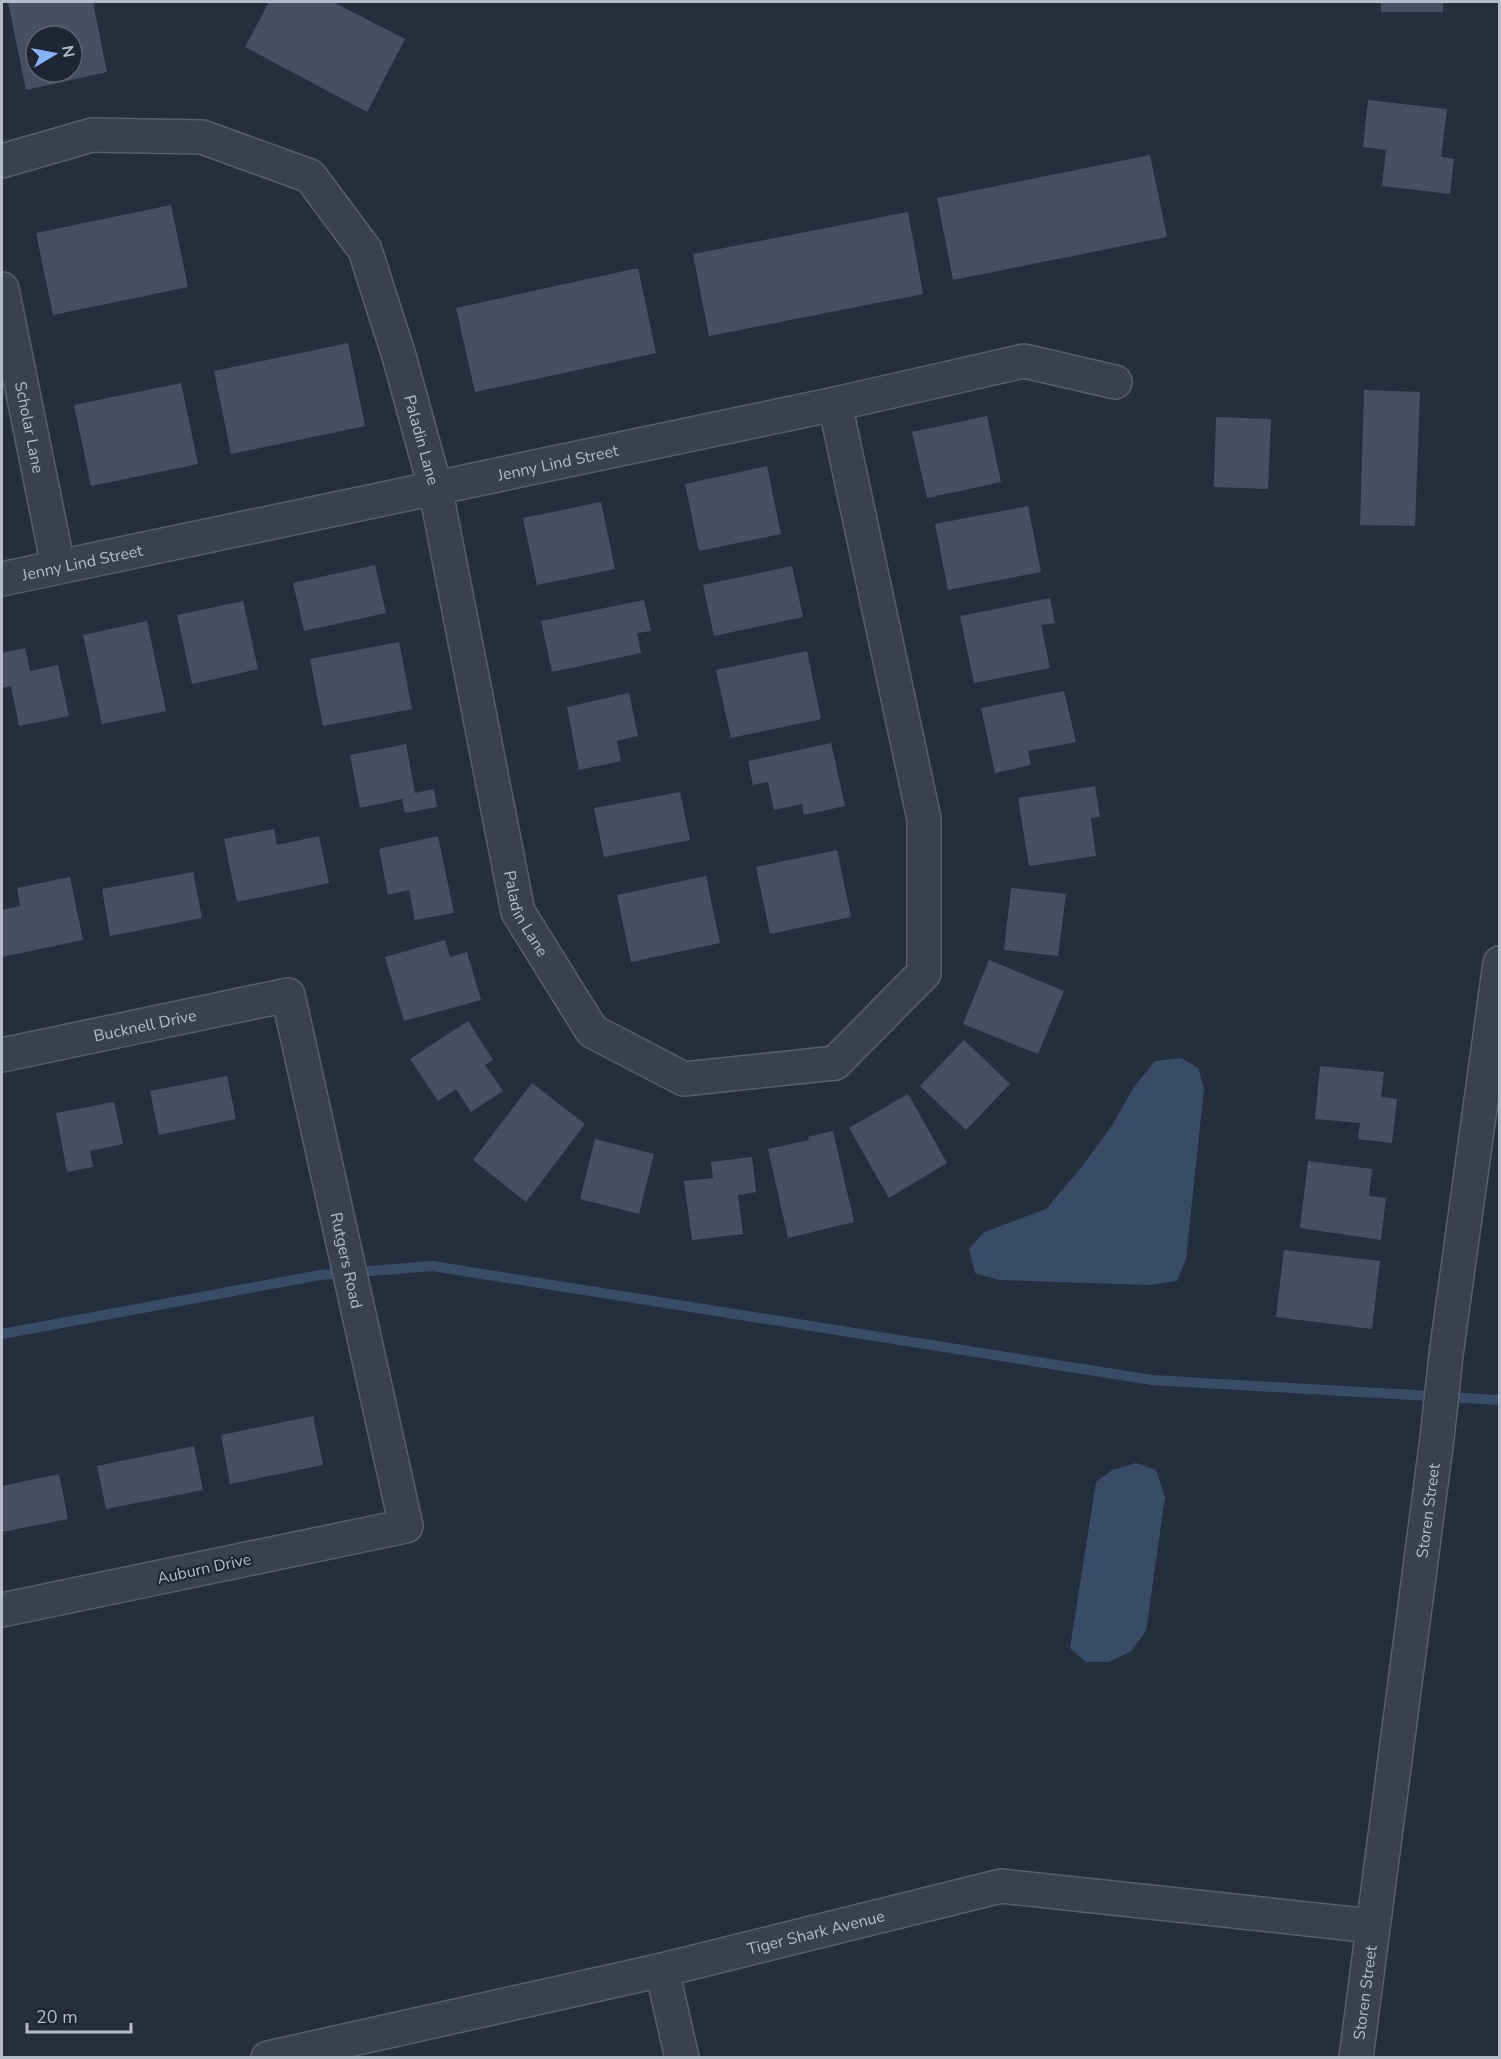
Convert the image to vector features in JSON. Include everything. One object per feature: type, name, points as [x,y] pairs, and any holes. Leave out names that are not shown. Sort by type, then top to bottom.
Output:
[{"type":"street","name":"Paladin Lane","points":[[2,161],[92,135],[202,136],[310,176],[365,250],[399,356],[435,487],[518,912],[592,1031],[684,1079],[835,1063],[924,973],[924,819],[835,404]]},
{"type":"street","name":"Scholar Lane","points":[[2,289],[58,566]]},
{"type":"street","name":"Jenny Lind Street","points":[[2,579],[835,404],[1024,361],[1115,382]]},
{"type":"street","name":"Storen Street","points":[[1356,2058],[1446,1354],[1500,963]]},
{"type":"street","name":"Bucknell Drive","points":[[2,1056],[288,995]]},
{"type":"street","name":"Rutgers Road","points":[[288,995],[406,1526]]},
{"type":"street","name":"Auburn Drive","points":[[2,1610],[406,1526]]},
{"type":"street","name":"Tiger Shark Avenue","points":[[268,2058],[662,1970],[1001,1886],[1372,1926]]},
{"type":"street","points":[[662,1970],[682,2058]]},
{"type":"water","points":[[1181,1058],[1198,1068],[1204,1088],[1186,1259],[1177,1281],[1149,1285],[999,1280],[975,1273],[969,1249],[984,1232],[1046,1209],[1081,1168],[1113,1124],[1134,1087],[1155,1061]]},
{"type":"water","points":[[1136,1463],[1156,1470],[1165,1497],[1146,1631],[1131,1651],[1109,1662],[1086,1662],[1070,1648],[1096,1482],[1112,1470]]},
{"type":"building","points":[[8,2],[93,2],[107,72],[84,77],[84,24],[24,24],[24,80]]},
{"type":"building","points":[[269,2],[333,2],[405,39],[367,112],[245,47]]},
{"type":"building","points":[[1381,2],[1443,2],[1443,12],[1381,12]]},
{"type":"building","points":[[25,84],[53,84],[26,90]]},
{"type":"building","points":[[1368,100],[1447,109],[1441,157],[1454,159],[1450,194],[1382,186],[1386,150],[1363,147]]},
{"type":"building","points":[[1150,155],[1167,237],[953,280],[937,198]]},
{"type":"building","points":[[171,205],[188,287],[53,315],[36,233]]},
{"type":"building","points":[[908,212],[923,294],[709,336],[693,254]]},
{"type":"building","points":[[638,268],[656,353],[475,392],[456,308]]},
{"type":"building","points":[[348,343],[365,426],[231,454],[214,371]]},
{"type":"building","points":[[181,383],[198,464],[91,486],[74,405]]},
{"type":"building","points":[[1364,390],[1420,392],[1415,526],[1360,525]]},
{"type":"building","points":[[987,416],[1001,482],[927,498],[912,432]]},
{"type":"building","points":[[1216,417],[1271,419],[1268,489],[1214,487]]},
{"type":"building","points":[[767,466],[781,534],[699,551],[685,484]]},
{"type":"building","points":[[601,502],[615,569],[537,585],[523,518]]},
{"type":"building","points":[[1028,506],[1041,572],[948,590],[935,524]]},
{"type":"building","points":[[375,565],[386,613],[304,631],[293,583]]},
{"type":"building","points":[[792,566],[803,617],[714,636],[703,585]]},
{"type":"building","points":[[1050,598],[1055,623],[1041,625],[1050,668],[974,683],[960,616]]},
{"type":"building","points":[[644,600],[651,631],[637,633],[641,653],[552,672],[541,621]]},
{"type":"building","points":[[243,601],[258,669],[192,684],[177,615]]},
{"type":"building","points":[[147,621],[166,711],[102,724],[83,635]]},
{"type":"building","points":[[399,642],[412,709],[323,726],[310,659]]},
{"type":"building","points":[[25,648],[30,671],[58,665],[69,716],[19,726],[11,686],[2,688],[2,653]]},
{"type":"building","points":[[807,651],[821,719],[731,738],[716,670]]},
{"type":"building","points":[[1064,691],[1076,742],[1028,751],[1031,765],[995,773],[981,708]]},
{"type":"building","points":[[629,693],[638,736],[617,741],[621,761],[579,770],[567,707]]},
{"type":"building","points":[[831,743],[845,806],[804,815],[802,804],[774,810],[768,782],[753,785],[748,761]]},
{"type":"building","points":[[406,744],[415,793],[434,789],[437,807],[405,813],[402,799],[360,808],[350,755]]},
{"type":"building","points":[[1095,786],[1100,817],[1091,818],[1096,856],[1029,866],[1018,798]]},
{"type":"building","points":[[680,792],[690,840],[604,857],[594,808]]},
{"type":"building","points":[[274,829],[277,845],[319,836],[329,883],[237,902],[224,839]]},
{"type":"building","points":[[438,836],[454,913],[415,920],[409,890],[388,895],[379,849]]},
{"type":"building","points":[[837,850],[851,917],[770,934],[756,867]]},
{"type":"building","points":[[193,872],[202,918],[110,936],[102,889]]},
{"type":"building","points":[[706,876],[720,943],[631,962],[617,895]]},
{"type":"building","points":[[70,877],[83,940],[2,957],[2,910],[20,906],[17,888]]},
{"type":"building","points":[[1011,888],[1066,894],[1058,956],[1004,950]]},
{"type":"building","points":[[445,940],[450,957],[467,952],[481,1000],[404,1021],[385,957]]},
{"type":"building","points":[[989,960],[1064,991],[1038,1054],[963,1024]]},
{"type":"building","points":[[468,1021],[493,1060],[485,1065],[503,1091],[471,1112],[456,1089],[438,1101],[410,1059]]},
{"type":"building","points":[[964,1040],[1010,1084],[966,1130],[920,1086]]},
{"type":"building","points":[[1320,1066],[1384,1072],[1381,1097],[1397,1099],[1392,1143],[1358,1139],[1360,1123],[1315,1119]]},
{"type":"building","points":[[227,1076],[236,1119],[159,1135],[150,1091]]},
{"type":"building","points":[[532,1083],[585,1124],[526,1202],[473,1160]]},
{"type":"building","points":[[908,1094],[947,1163],[889,1198],[849,1128]]},
{"type":"building","points":[[114,1102],[123,1144],[90,1151],[93,1167],[67,1172],[56,1113]]},
{"type":"building","points":[[833,1131],[854,1222],[788,1238],[768,1149],[809,1140],[808,1137]]},
{"type":"building","points":[[595,1139],[654,1154],[639,1214],[580,1199]]},
{"type":"building","points":[[752,1157],[756,1192],[738,1195],[743,1234],[692,1240],[684,1181],[713,1178],[711,1162]]},
{"type":"building","points":[[1308,1161],[1372,1169],[1369,1196],[1386,1198],[1381,1240],[1300,1228]]},
{"type":"building","points":[[1284,1250],[1380,1261],[1372,1329],[1276,1317]]},
{"type":"building","points":[[313,1416],[323,1465],[230,1484],[221,1435]]},
{"type":"building","points":[[194,1446],[203,1490],[106,1509],[97,1466]]},
{"type":"building","points":[[59,1474],[68,1519],[2,1532],[2,1486]]},
{"type":"waterway","points":[[2,1334],[320,1275],[432,1266],[1152,1380],[1500,1400]]}]
